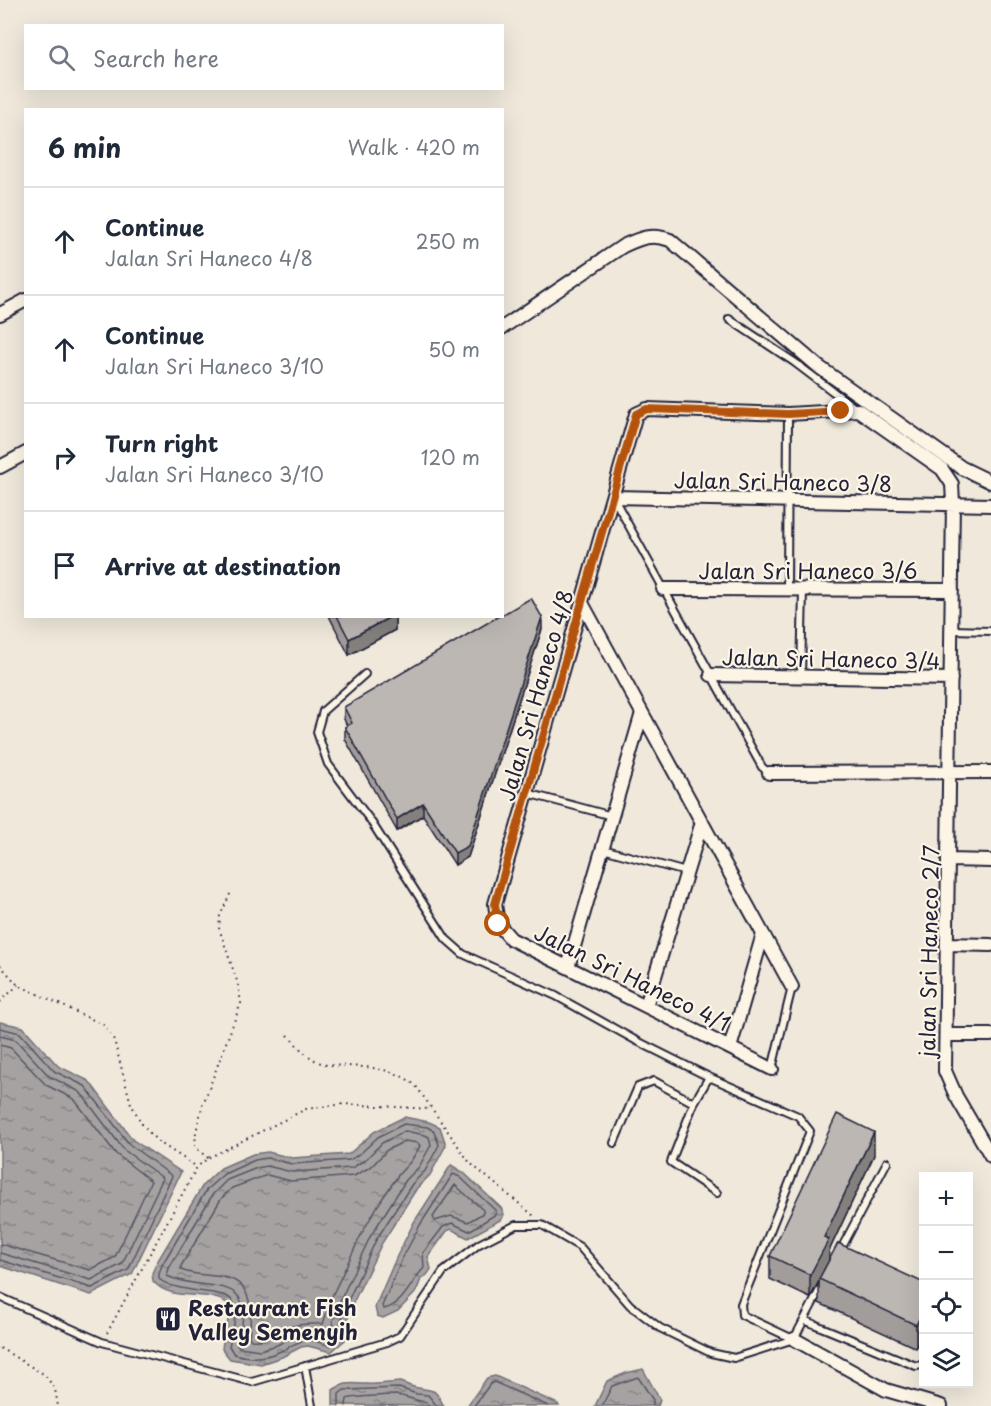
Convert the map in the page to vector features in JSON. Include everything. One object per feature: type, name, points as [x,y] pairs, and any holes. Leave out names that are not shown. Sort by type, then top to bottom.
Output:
[{"type":"street","points":[[504,327],[623,246],[642,237],[659,236],[670,240],[819,367],[962,468],[991,483]]},
{"type":"street","points":[[0,314],[24,301]]},
{"type":"street","name":"Jalan Sri Haneco 4/8","points":[[495,904],[636,414],[647,409],[788,414],[858,410]]},
{"type":"street","name":"jalan Sri Haneco 2/7","points":[[858,410],[942,469],[952,484],[945,1071],[956,1096],[991,1156]]},
{"type":"street","points":[[0,467],[24,454]]},
{"type":"street","name":"Jalan Sri Haneco 3/8","points":[[612,497],[991,505]]},
{"type":"street","name":"Jalan Sri Haneco 3/6","points":[[663,589],[952,590]]},
{"type":"street","points":[[582,603],[792,987]]},
{"type":"street","name":"Jalan Sri Haneco 3/4","points":[[711,675],[951,679]]},
{"type":"street","points":[[568,967],[642,713]]},
{"type":"street","points":[[769,773],[991,772]]},
{"type":"street","points":[[646,1006],[702,822]]},
{"type":"street","points":[[949,860],[991,861]]},
{"type":"street","name":"Jalan Sri Haneco 4/1","points":[[495,904],[498,924],[511,939],[772,1069]]},
{"type":"street","points":[[730,1048],[763,934]]},
{"type":"street","points":[[948,944],[991,945]]},
{"type":"street","points":[[946,1035],[991,1035]]},
{"type":"street","points":[[794,1339],[886,1390],[941,1406]]},
{"type":"lane","points":[[729,319],[794,362],[858,410]]},
{"type":"lane","points":[[787,589],[788,414]]},
{"type":"lane","points":[[612,497],[762,766],[769,773]]},
{"type":"lane","points":[[801,676],[803,589]]},
{"type":"lane","points":[[952,630],[991,631]]},
{"type":"lane","points":[[365,675],[322,711],[317,732],[328,764],[370,820],[446,939],[463,954],[556,996],[635,1040],[710,1077],[798,1116],[810,1131],[741,1304],[742,1315],[794,1339]]},
{"type":"lane","points":[[527,793],[612,816]]},
{"type":"lane","points":[[603,849],[687,873]]},
{"type":"lane","points":[[772,1069],[792,987]]},
{"type":"lane","points":[[710,1077],[694,1103],[671,1162],[717,1193]]},
{"type":"lane","points":[[614,1143],[638,1088],[654,1081],[694,1103]]},
{"type":"lane","points":[[836,1258],[887,1162]]},
{"type":"lane","points":[[0,1297],[102,1342],[252,1382],[387,1342],[400,1336],[443,1272],[479,1244],[516,1225],[542,1225],[580,1247],[630,1305],[660,1328],[711,1353],[734,1358],[794,1339],[826,1279]]},
{"type":"lane","points":[[842,1248],[852,1252]]},
{"type":"lane","points":[[804,1320],[919,1366]]},
{"type":"lane","points":[[305,1366],[312,1406]]},
{"type":"path","points":[[208,1158],[195,1147],[196,1132],[206,1097],[241,1003],[238,984],[219,928],[220,916],[231,892]]},
{"type":"path","points":[[0,965],[18,985],[104,1025],[114,1040],[130,1104],[141,1124],[157,1142],[197,1167]]},
{"type":"path","points":[[0,1002],[18,985]]},
{"type":"path","points":[[288,1035],[310,1058],[326,1065],[360,1066],[386,1070],[404,1076],[416,1086],[470,1162],[542,1225]]},
{"type":"path","points":[[102,1342],[197,1167],[208,1158],[306,1109],[344,1104],[431,1109]]},
{"type":"path","points":[[0,1348],[45,1376],[55,1389],[58,1406]]},
{"type":"water","points":[[0,1022],[23,1027],[58,1066],[89,1081],[133,1140],[181,1172],[132,1274],[91,1295],[0,1266]]},
{"type":"water","points":[[404,1117],[429,1122],[440,1127],[446,1145],[430,1175],[417,1188],[382,1243],[352,1305],[345,1340],[331,1352],[308,1346],[261,1364],[230,1359],[222,1349],[228,1321],[227,1303],[210,1297],[169,1292],[153,1281],[152,1273],[157,1262],[203,1185],[221,1168],[253,1154],[268,1152],[292,1158],[349,1154],[374,1132]]},
{"type":"water","points":[[451,1165],[463,1172],[501,1208],[504,1214],[502,1219],[468,1238],[451,1229],[447,1231],[428,1257],[431,1269],[421,1279],[416,1292],[398,1311],[383,1318],[377,1316],[375,1307],[397,1256],[414,1222]]},
{"type":"water","points":[[643,1369],[660,1400],[658,1406],[595,1406],[607,1381]]},
{"type":"water","points":[[495,1376],[559,1406],[467,1406],[487,1378]]},
{"type":"water","points":[[400,1382],[434,1392],[444,1406],[333,1405],[333,1390],[342,1385]]},
{"type":"building","points":[[531,598],[542,617],[468,846],[455,853],[423,803],[397,819],[345,727],[352,723],[344,707],[496,618],[504,618],[504,614]]},
{"type":"building","points":[[338,618],[388,618],[349,639]]},
{"type":"building","points":[[837,1114],[874,1132],[824,1237],[829,1239],[810,1275],[770,1256]]},
{"type":"building","points":[[838,1243],[919,1281],[919,1319],[916,1325],[819,1279]]},
{"type":"place","name":"Restaurant Fish Valley Semenyih","points":[[168,1319]]},
{"type":"route","points":[[498,924],[495,904],[636,414],[647,409],[788,414],[841,411]]}]
